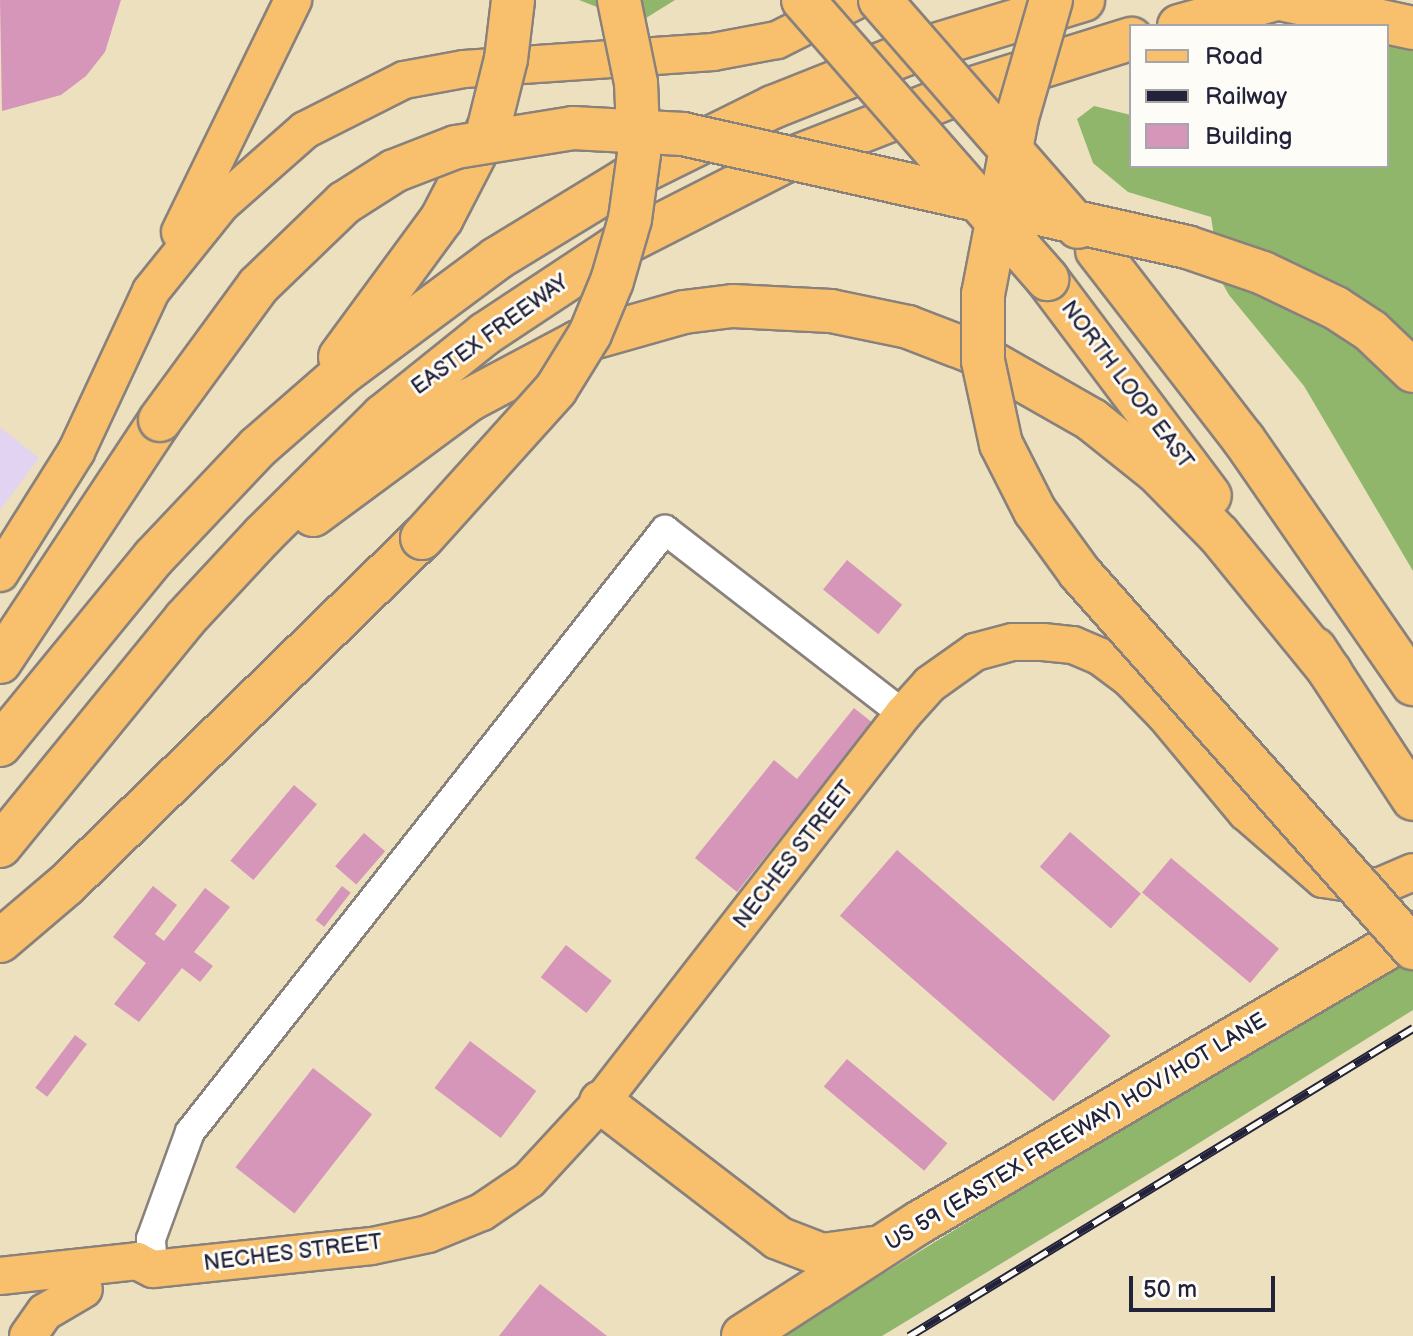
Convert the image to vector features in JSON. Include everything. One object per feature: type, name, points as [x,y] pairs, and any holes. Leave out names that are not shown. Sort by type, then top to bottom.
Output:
[{"type":"highway","points":[[0,745],[165,546],[296,412],[442,218],[489,127],[506,59],[513,0]]},
{"type":"highway","points":[[0,941],[67,884],[422,538],[556,389],[590,334],[612,281],[630,219],[639,154],[636,83],[619,0]]},
{"type":"highway","name":"NORTH LOOP EAST","points":[[803,0],[1047,279],[1196,477],[1407,789]]},
{"type":"highway","points":[[880,0],[1097,250],[1244,440],[1413,684]]},
{"type":"highway","points":[[1051,0],[1014,133],[983,294],[983,361],[1001,444],[1035,511],[1074,565],[1413,948]]},
{"type":"highway","points":[[296,412],[496,259],[673,155],[858,71],[1083,0]]},
{"type":"highway","points":[[1186,24],[1273,0]]},
{"type":"highway","points":[[1285,0],[1413,28]]},
{"type":"highway","name":"EASTEX FREEWAY","points":[[0,846],[185,619],[395,405],[485,334],[604,255],[788,160],[970,89],[1129,40]]},
{"type":"highway","points":[[0,662],[160,420],[258,286],[344,203],[394,171],[456,147],[573,128],[683,134],[1187,247],[1263,273],[1336,308],[1371,331],[1413,371]]},
{"type":"highway","points":[[185,619],[364,475],[469,400],[531,363],[639,321],[733,306],[780,306],[869,318],[933,335],[1013,372],[1082,413],[1125,444],[1188,503],[1330,671]]},
{"type":"highway","name":"US 59 (EASTEX FREEWAY) HOV/HOT LANE","points":[[743,1336],[886,1244],[1413,933]]},
{"type":"highway","points":[[601,1102],[742,1215],[793,1246],[822,1255],[886,1244]]},
{"type":"main road","points":[[0,573],[76,452],[293,0]]},
{"type":"main road","points":[[151,291],[221,204],[261,166],[305,130],[404,80],[464,69],[713,52],[777,40],[857,0]]},
{"type":"main road","name":"NECHES STREET","points":[[0,1276],[137,1261],[153,1269],[372,1246],[428,1234],[482,1212],[529,1180],[601,1102],[903,714],[930,684],[975,652],[1013,642],[1073,645],[1128,677],[1246,812],[1323,879],[1378,887],[1413,872]]},
{"type":"main road","name":"NECHES STREET","points":[[0,1296],[142,1281],[153,1269]]},
{"type":"main road","points":[[28,1336],[45,1312],[84,1289]]},
{"type":"street","points":[[153,1269],[151,1239],[190,1132],[665,530],[903,714]]},
{"type":"shaded area","points":[[0,427],[39,458],[0,510]]},
{"type":"green space","points":[[579,0],[675,0],[638,23]]},
{"type":"green space","points":[[1413,15],[1413,571],[1304,386],[1229,295],[1221,281],[1211,217],[1128,192],[1093,163],[1077,119],[1094,106],[1129,115],[1129,168],[1389,168],[1389,28]]},
{"type":"green space","points":[[1413,948],[1413,1010],[1178,1156],[882,1336],[782,1336]]},
{"type":"building","points":[[0,0],[121,0],[105,52],[86,76],[61,95],[2,111]]},
{"type":"building","points":[[847,560],[902,605],[878,634],[823,590]]},
{"type":"building","points":[[854,708],[878,727],[822,797],[817,792],[737,892],[695,858],[774,760],[797,779]]},
{"type":"building","points":[[294,785],[317,804],[253,880],[230,861]]},
{"type":"building","points":[[1070,832],[1141,894],[1111,928],[1040,867]]},
{"type":"building","points":[[364,833],[385,851],[356,885],[335,866]]},
{"type":"building","points":[[897,850],[1111,1036],[1054,1101],[840,916]]},
{"type":"building","points":[[1171,858],[1279,949],[1250,983],[1142,892]]},
{"type":"building","points":[[153,886],[177,905],[155,934],[164,941],[205,888],[230,907],[194,952],[213,966],[200,982],[182,968],[139,1022],[114,1004],[146,963],[113,937]]},
{"type":"building","points":[[342,886],[351,893],[324,927],[316,920]]},
{"type":"building","points":[[566,945],[612,981],[586,1013],[541,977]]},
{"type":"building","points":[[75,1035],[87,1044],[47,1097],[35,1088]]},
{"type":"building","points":[[470,1041],[536,1091],[501,1138],[434,1088]]},
{"type":"building","points":[[847,1059],[947,1143],[924,1171],[824,1087]]},
{"type":"building","points":[[313,1068],[372,1114],[295,1213],[235,1167]]},
{"type":"building","points":[[540,1284],[607,1336],[499,1336]]},
{"type":"railway","points":[[909,1336],[1413,1028]]}]
